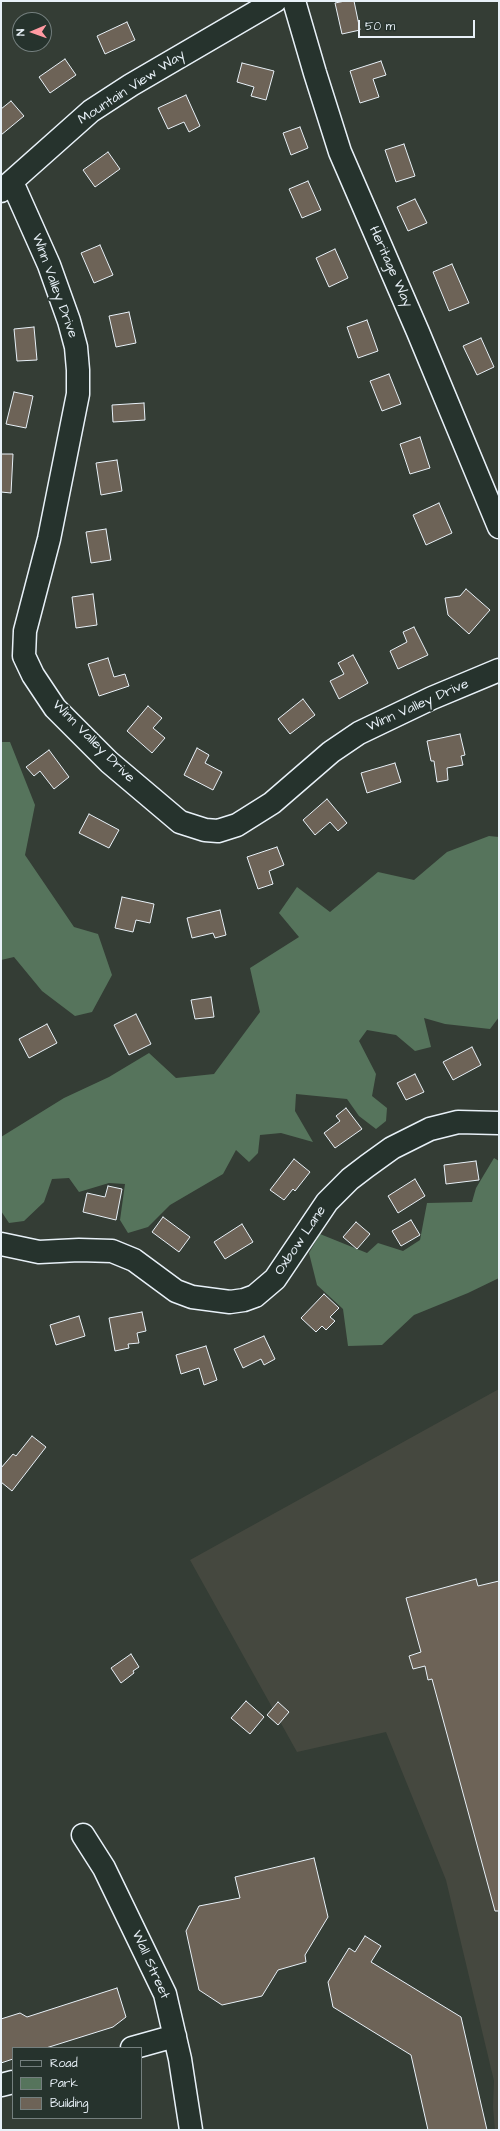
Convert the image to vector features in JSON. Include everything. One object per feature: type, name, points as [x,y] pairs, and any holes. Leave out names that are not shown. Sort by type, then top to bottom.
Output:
[{"type":"street","name":"Mountain View Way","points":[[7,186],[52,144],[91,111],[131,85],[275,1]]},
{"type":"street","name":"Heritage Way","points":[[294,1],[340,152],[421,339],[499,527]]},
{"type":"street","name":"Winn Valley Drive","points":[[7,186],[49,265],[69,321],[76,347],[78,370],[78,394],[49,539],[25,631],[24,656],[33,675],[55,708],[109,762],[180,822],[205,830],[218,831],[237,825],[272,803],[331,752],[359,733],[432,698],[499,670]]},
{"type":"street","name":"Oxbow Lane","points":[[1,1244],[39,1252],[79,1250],[112,1252],[134,1260],[176,1291],[192,1297],[204,1300],[230,1302],[244,1300],[255,1296],[275,1279],[327,1202],[367,1166],[392,1148],[430,1129],[458,1122],[499,1123]]},
{"type":"street","name":"Wall Street","points":[[83,1834],[104,1868],[159,1979],[167,2001],[175,2036],[191,2130]]},
{"type":"street","points":[[136,2047],[175,2036]]},
{"type":"street","points":[[1,2085],[12,2082]]},
{"type":"shaded area","points":[[499,1389],[499,2130],[495,2130],[493,2107],[494,2081],[446,1880],[386,1732],[297,1752],[190,1560]]},
{"type":"green space","points":[[1,742],[10,742],[35,805],[25,855],[74,927],[98,934],[112,975],[92,1012],[75,1016],[42,991],[14,957],[1,960]]},
{"type":"green space","points":[[489,836],[499,837],[499,1017],[490,1029],[445,1024],[424,1018],[431,1047],[415,1051],[396,1035],[367,1030],[359,1041],[376,1074],[372,1096],[387,1108],[386,1121],[376,1129],[359,1116],[347,1099],[296,1094],[295,1111],[313,1142],[281,1133],[260,1135],[258,1153],[249,1162],[236,1150],[223,1174],[170,1205],[148,1227],[128,1233],[120,1220],[125,1184],[109,1183],[79,1192],[69,1178],[52,1179],[44,1202],[24,1221],[9,1223],[1,1211],[1,1137],[64,1098],[109,1077],[149,1053],[176,1078],[214,1074],[260,1012],[250,968],[299,937],[279,913],[297,887],[330,912],[378,872],[414,880],[447,852]]},
{"type":"green space","points":[[494,1158],[499,1161],[499,1278],[468,1293],[414,1315],[382,1345],[348,1346],[343,1309],[317,1285],[309,1253],[320,1234],[367,1253],[378,1243],[403,1251],[420,1240],[427,1203],[472,1202],[476,1188]]},
{"type":"building","points":[[354,1],[360,30],[342,34],[335,3]]},
{"type":"building","points":[[127,22],[135,40],[105,54],[97,36]]},
{"type":"building","points":[[65,59],[76,75],[50,93],[39,77]]},
{"type":"building","points":[[381,61],[386,75],[373,79],[379,97],[360,103],[350,71]]},
{"type":"building","points":[[242,63],[274,71],[266,100],[251,96],[254,87],[237,82]]},
{"type":"building","points":[[186,95],[200,126],[189,132],[184,122],[168,129],[158,108]]},
{"type":"building","points":[[11,101],[24,116],[1,135],[1,109]]},
{"type":"building","points":[[300,127],[308,148],[291,155],[283,133]]},
{"type":"building","points":[[404,144],[415,176],[396,182],[385,150]]},
{"type":"building","points":[[108,152],[120,169],[95,187],[83,170]]},
{"type":"building","points":[[308,181],[321,210],[302,218],[289,189]]},
{"type":"building","points":[[415,199],[427,223],[408,231],[397,207]]},
{"type":"building","points":[[100,245],[113,275],[94,283],[81,253]]},
{"type":"building","points":[[335,249],[348,278],[329,287],[316,258]]},
{"type":"building","points":[[452,264],[469,303],[449,311],[433,272]]},
{"type":"building","points":[[129,312],[136,343],[116,347],[109,316]]},
{"type":"building","points":[[367,320],[378,351],[358,358],[347,327]]},
{"type":"building","points":[[34,327],[37,360],[17,361],[14,329]]},
{"type":"building","points":[[481,338],[494,367],[477,375],[463,346]]},
{"type":"building","points":[[389,374],[401,404],[382,411],[370,381]]},
{"type":"building","points":[[14,392],[33,396],[26,428],[6,424]]},
{"type":"building","points":[[144,403],[145,420],[113,422],[112,405]]},
{"type":"building","points":[[420,437],[430,468],[410,474],[400,444]]},
{"type":"building","points":[[1,454],[13,454],[11,493],[1,492]]},
{"type":"building","points":[[117,460],[122,491],[101,495],[96,463]]},
{"type":"building","points":[[439,503],[452,533],[426,545],[413,515]]},
{"type":"building","points":[[106,529],[111,560],[91,563],[86,532]]},
{"type":"building","points":[[466,589],[490,610],[469,634],[448,615],[445,598],[460,596]]},
{"type":"building","points":[[93,594],[97,625],[76,628],[72,597]]},
{"type":"building","points":[[414,627],[428,655],[398,669],[390,651],[407,642],[403,632]]},
{"type":"building","points":[[353,655],[368,683],[339,699],[330,681],[344,674],[338,663]]},
{"type":"building","points":[[108,658],[114,677],[125,674],[129,686],[99,696],[88,664]]},
{"type":"building","points":[[303,699],[315,715],[290,734],[278,719]]},
{"type":"building","points":[[148,706],[162,718],[153,728],[165,738],[152,753],[127,731]]},
{"type":"building","points":[[460,734],[465,755],[461,756],[463,765],[447,768],[448,780],[437,782],[434,761],[431,761],[427,741]]},
{"type":"building","points":[[197,748],[209,755],[205,763],[222,772],[213,790],[184,775]]},
{"type":"building","points":[[49,750],[69,777],[54,789],[40,771],[34,776],[26,767]]},
{"type":"building","points":[[395,763],[401,782],[367,793],[361,773]]},
{"type":"building","points":[[327,799],[347,823],[338,831],[330,822],[315,835],[303,820]]},
{"type":"building","points":[[89,814],[119,830],[109,848],[79,833]]},
{"type":"building","points":[[277,847],[284,865],[269,871],[273,884],[258,889],[247,857]]},
{"type":"building","points":[[122,897],[154,904],[150,923],[136,920],[133,932],[115,928]]},
{"type":"building","points":[[220,910],[226,935],[215,938],[213,933],[192,938],[187,918]]},
{"type":"building","points":[[211,997],[214,1017],[195,1019],[191,1000]]},
{"type":"building","points":[[136,1014],[151,1044],[129,1055],[114,1025]]},
{"type":"building","points":[[47,1024],[57,1043],[29,1058],[19,1039]]},
{"type":"building","points":[[472,1047],[481,1065],[453,1080],[443,1062]]},
{"type":"building","points":[[415,1074],[424,1092],[406,1100],[397,1083]]},
{"type":"building","points":[[346,1108],[362,1129],[335,1148],[324,1133],[340,1121],[336,1116]]},
{"type":"building","points":[[294,1159],[310,1172],[295,1191],[293,1189],[284,1200],[270,1190]]},
{"type":"building","points":[[476,1161],[479,1180],[446,1184],[444,1165]]},
{"type":"building","points":[[415,1179],[425,1196],[398,1213],[388,1196]]},
{"type":"building","points":[[108,1186],[122,1189],[116,1220],[83,1212],[87,1193],[105,1197]]},
{"type":"building","points":[[163,1217],[190,1237],[179,1252],[152,1232]]},
{"type":"building","points":[[411,1220],[420,1235],[401,1246],[392,1231]]},
{"type":"building","points":[[356,1222],[370,1234],[357,1249],[343,1237]]},
{"type":"building","points":[[242,1224],[253,1242],[225,1259],[214,1242]]},
{"type":"building","points":[[324,1294],[339,1308],[330,1317],[335,1321],[326,1330],[322,1326],[316,1332],[301,1318]]},
{"type":"building","points":[[142,1312],[146,1331],[137,1333],[139,1343],[128,1344],[129,1348],[115,1351],[109,1318]]},
{"type":"building","points":[[79,1316],[85,1336],[56,1345],[50,1325]]},
{"type":"building","points":[[264,1336],[275,1359],[264,1365],[261,1359],[243,1368],[234,1349]]},
{"type":"building","points":[[206,1346],[217,1380],[204,1385],[199,1368],[181,1374],[176,1355]]},
{"type":"building","points":[[32,1436],[46,1447],[12,1491],[1,1482],[1,1468],[13,1454],[16,1456]]},
{"type":"building","points":[[476,1579],[478,1586],[499,1581],[499,1911],[495,1911],[432,1679],[428,1680],[425,1666],[413,1669],[409,1656],[421,1652],[406,1598]]},
{"type":"building","points":[[131,1654],[139,1667],[121,1683],[111,1668]]},
{"type":"building","points":[[246,1701],[264,1717],[250,1734],[231,1718]]},
{"type":"building","points":[[278,1702],[289,1712],[278,1725],[267,1715]]},
{"type":"building","points":[[314,1858],[328,1917],[305,1955],[306,1962],[278,1970],[262,1996],[222,2005],[199,1990],[186,1931],[199,1906],[240,1898],[235,1877]]},
{"type":"building","points":[[365,1936],[381,1946],[371,1962],[461,2017],[487,2130],[428,2130],[411,2055],[333,2007],[328,1982],[349,1948],[355,1952]]},
{"type":"building","points":[[117,1988],[126,2017],[113,2027],[49,2047],[12,2047],[12,2059],[1,2063],[1,2019],[20,2013],[27,2017]]}]
